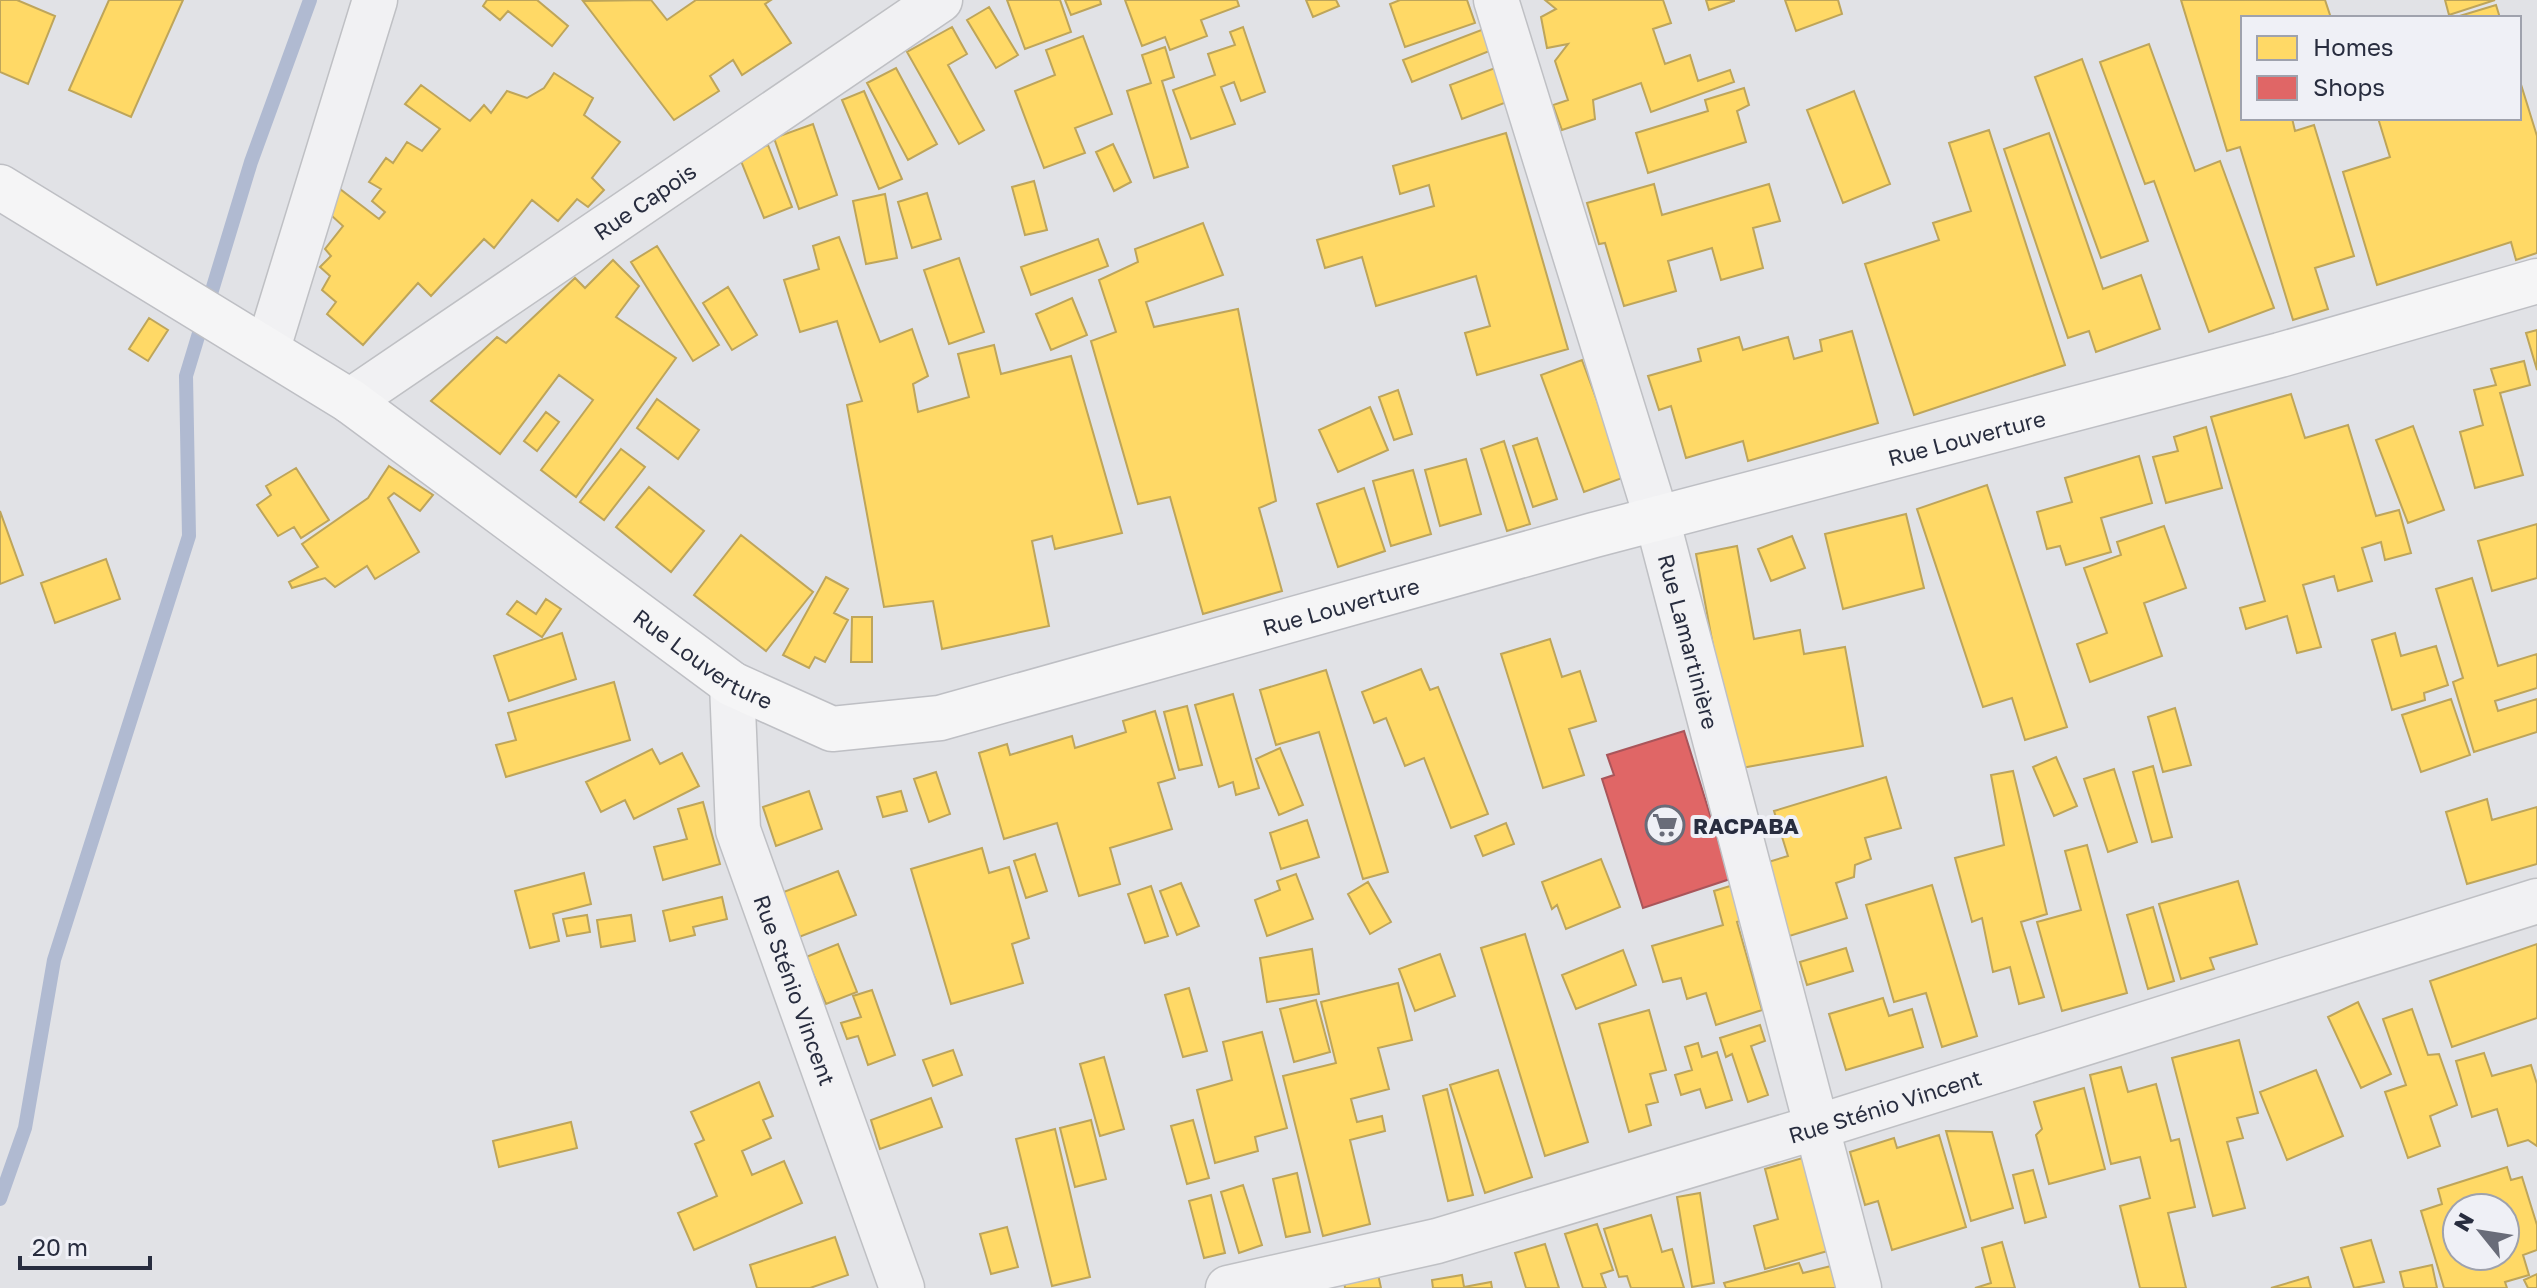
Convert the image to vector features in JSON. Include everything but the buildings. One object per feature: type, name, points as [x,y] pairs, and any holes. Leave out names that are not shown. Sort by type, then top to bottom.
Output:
[{"type":"main road","name":"Rue Louverture","points":[[0,187],[350,401],[732,684],[832,729],[940,718],[1657,519],[2280,355],[2537,281]]},
{"type":"street","points":[[254,341],[375,0]]},
{"type":"street","name":"Rue Capois","points":[[350,401],[940,0]]},
{"type":"street","name":"Rue Lamartinière","points":[[1496,0],[1657,519],[1859,1288]]},
{"type":"street","name":"Rue Sténio Vincent","points":[[732,684],[738,830],[902,1288]]},
{"type":"street","name":"Rue Sténio Vincent","points":[[1228,1288],[1437,1241],[1817,1127],[2537,901]]},
{"type":"waterway","points":[[0,1199],[25,1128],[54,960],[189,536],[186,376],[251,162],[310,0]]},
{"type":"place","name":"RACPABA","points":[[1665,825]]}]
